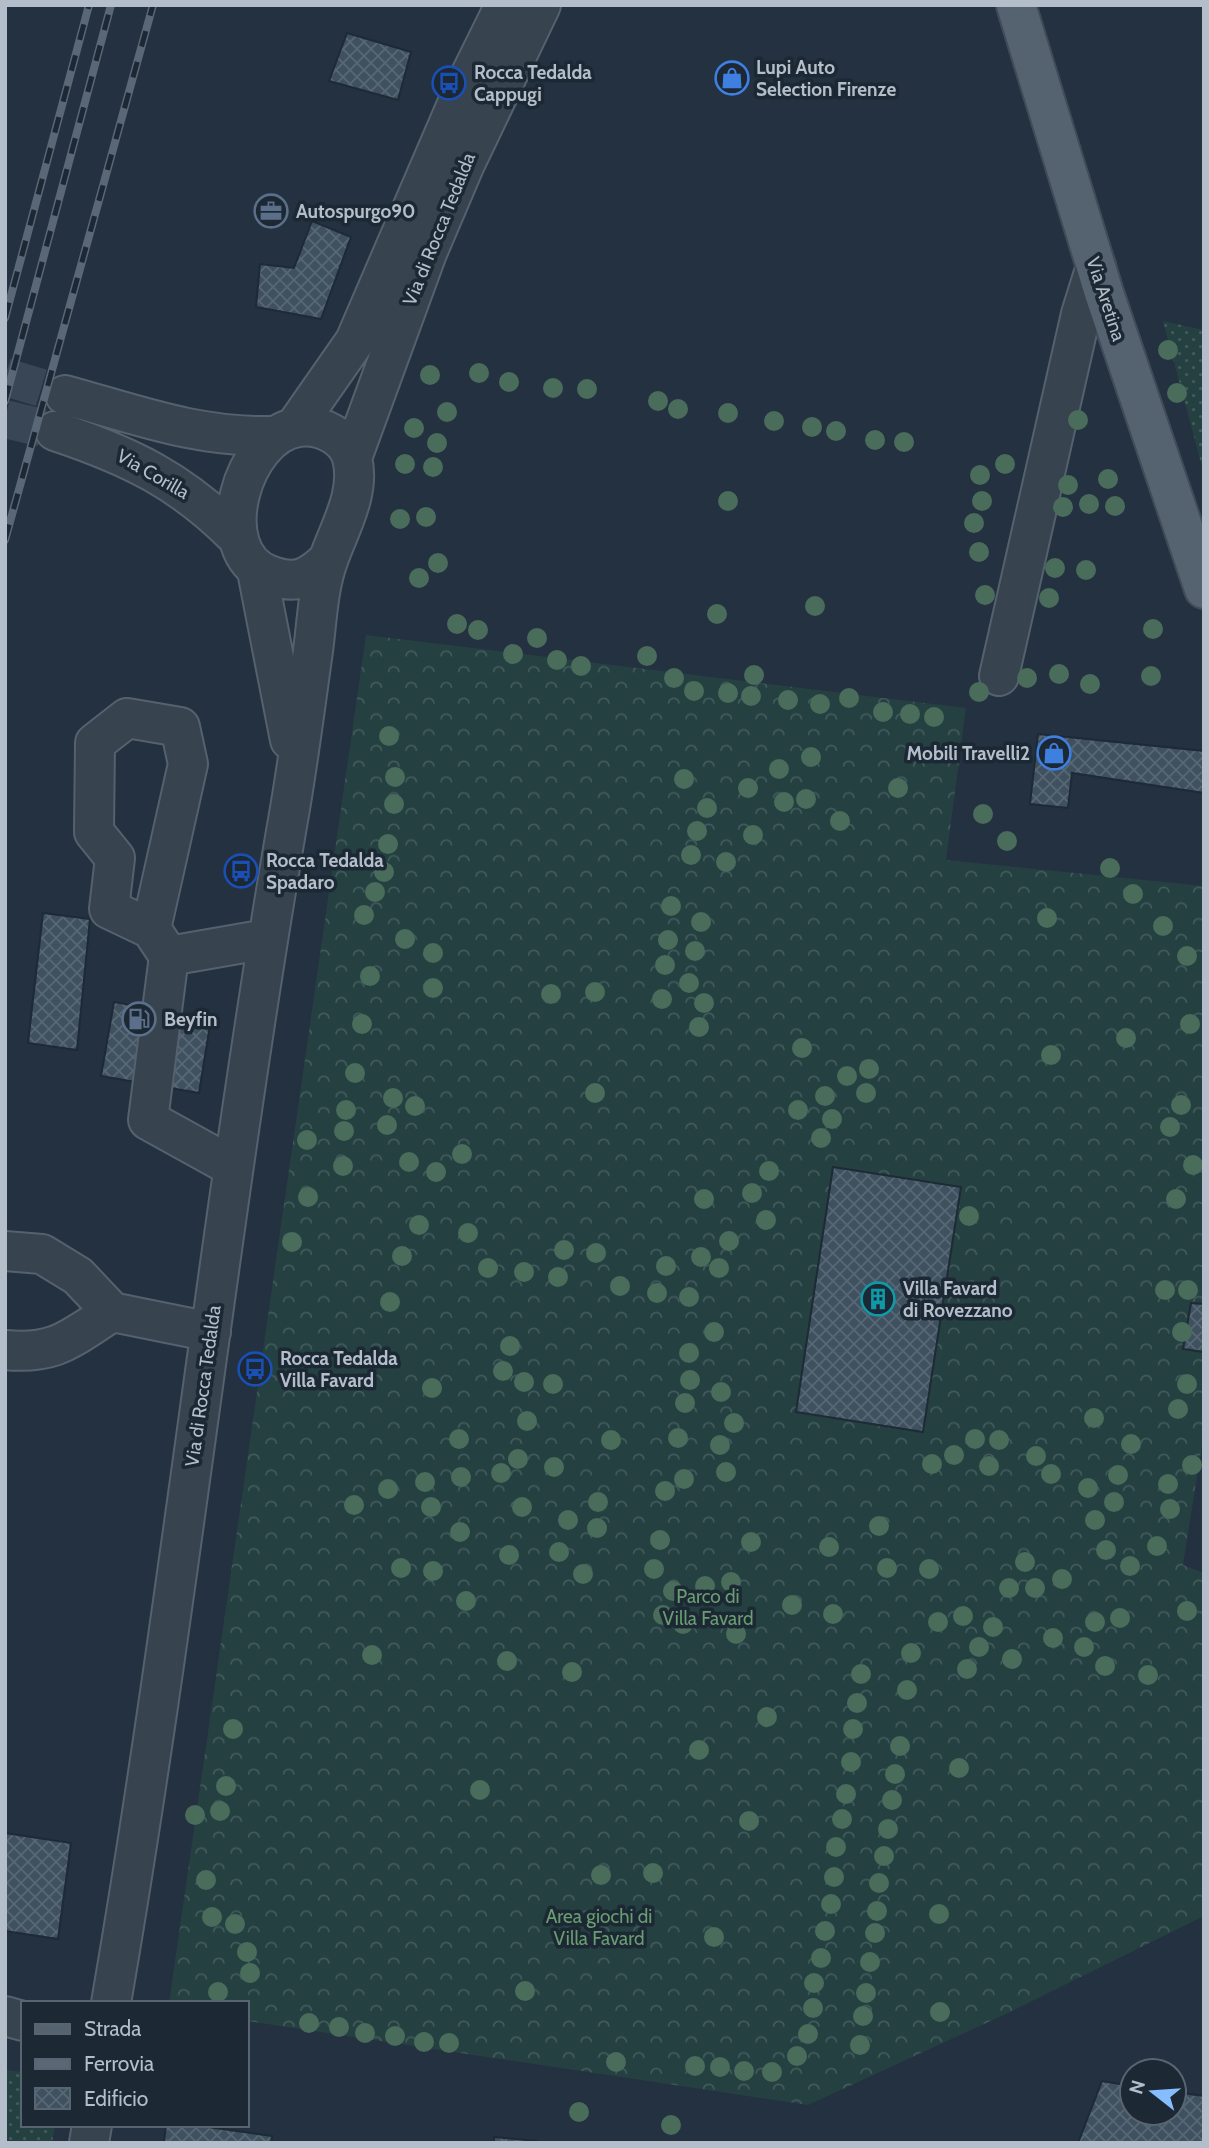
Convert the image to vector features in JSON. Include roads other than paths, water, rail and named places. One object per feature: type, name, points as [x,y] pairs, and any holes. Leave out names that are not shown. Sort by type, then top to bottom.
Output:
[{"type":"main road","name":"Via Aretina","points":[[1016,5],[1096,266],[1204,589]]},
{"type":"street","name":"Via di Rocca Tedalda","points":[[296,770],[257,571],[238,538],[236,517],[243,483],[261,450],[284,431],[355,341],[464,88],[505,5]]},
{"type":"street","name":"Via di Rocca Tedalda","points":[[111,2001],[267,939],[296,770],[327,561],[349,504],[353,482],[352,458],[427,253],[464,166],[541,5]]},
{"type":"street","points":[[999,676],[1078,327],[1096,266]]},
{"type":"street","points":[[65,395],[194,431],[235,437],[284,431],[328,431],[346,444],[352,458]]},
{"type":"street","name":"Via Corilla","points":[[55,431],[121,453],[153,471],[215,514],[238,538]]},
{"type":"street","points":[[257,571],[284,580],[299,581],[312,575],[327,561]]},
{"type":"street","points":[[233,1167],[148,1120],[160,943],[188,764],[180,727],[127,718],[95,743],[94,832],[115,858],[109,909],[160,943],[267,939]]},
{"type":"street","points":[[5,1251],[42,1254],[78,1276],[112,1312],[211,1332]]},
{"type":"street","points":[[5,1350],[34,1352],[64,1342],[112,1312]]},
{"type":"tunnel","points":[[5,377],[65,395]]},
{"type":"tunnel","points":[[5,419],[55,431]]},
{"type":"railway","points":[[5,318],[89,5]]},
{"type":"railway","points":[[5,401],[111,5]]},
{"type":"railway","points":[[5,540],[153,5]]},
{"type":"place","name":"Lupi Auto Selection Firenze","points":[[732,78]]},
{"type":"place","name":"Rocca Tedalda Cappugi","points":[[449,83]]},
{"type":"place","name":"Autospurgo90","points":[[271,211]]},
{"type":"place","name":"Mobili Travelli2","points":[[1054,753]]},
{"type":"place","name":"Rocca Tedalda Spadaro","points":[[241,871]]},
{"type":"place","name":"Beyfin","points":[[139,1019]]},
{"type":"place","name":"Villa Favard di Rovezzano","points":[[878,1299]]},
{"type":"place","name":"Rocca Tedalda Villa Favard","points":[[255,1369]]},
{"type":"park label","name":"Parco di Villa Favard","points":[[708,1607]]},
{"type":"park label","name":"Area giochi di Villa Favard","points":[[599,1927]]}]
